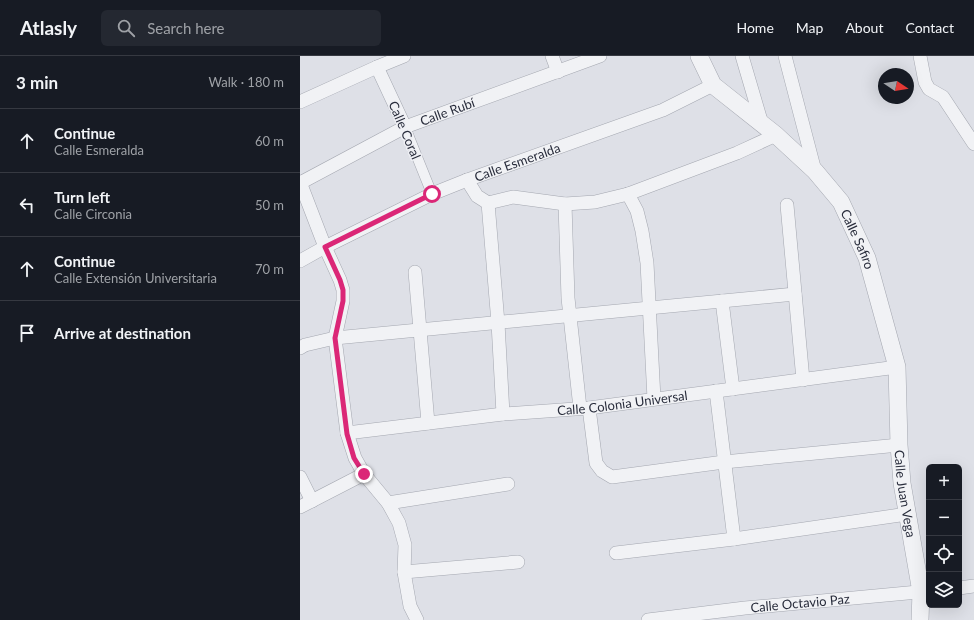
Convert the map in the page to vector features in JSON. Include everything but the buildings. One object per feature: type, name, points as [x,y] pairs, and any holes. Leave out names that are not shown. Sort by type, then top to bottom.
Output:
[{"type":"street","points":[[300,102],[404,56]]},
{"type":"street","points":[[552,56],[558,72]]},
{"type":"street","name":"Calle Rubí","points":[[300,183],[405,127],[600,56]]},
{"type":"street","points":[[467,180],[477,196],[488,203],[513,197],[564,204],[595,202],[628,194],[737,153],[776,135],[713,85],[699,56]]},
{"type":"street","points":[[742,56],[762,124]]},
{"type":"street","points":[[785,56],[814,171]]},
{"type":"street","points":[[920,56],[925,82],[929,89],[943,97],[974,144]]},
{"type":"street","name":"Calle Coral","points":[[377,67],[405,127],[432,194]]},
{"type":"street","name":"Calle Esmeralda","points":[[300,261],[432,194],[663,110],[713,85]]},
{"type":"street","name":"Calle Safiro","points":[[776,135],[814,171],[841,202],[867,258],[897,367]]},
{"type":"street","points":[[300,183],[343,290],[343,301],[335,338],[347,434],[354,458],[364,474],[388,503],[399,523],[405,545],[404,572],[410,606],[417,620]]},
{"type":"street","points":[[628,194],[637,211],[647,263],[654,399]]},
{"type":"street","points":[[488,203],[498,323],[503,414]]},
{"type":"street","points":[[564,204],[570,315],[584,408],[596,463],[602,471],[612,477],[724,462],[899,445]]},
{"type":"street","points":[[787,205],[803,380]]},
{"type":"street","points":[[415,272],[428,423]]},
{"type":"street","points":[[300,348],[305,345],[335,338],[795,294]]},
{"type":"street","points":[[722,301],[733,389]]},
{"type":"street","name":"Calle Colonia Universal","points":[[347,434],[503,414],[584,408],[897,367]]},
{"type":"street","name":"Calle Juan Vega","points":[[897,367],[899,445],[902,483],[907,514],[925,591],[920,620]]},
{"type":"street","points":[[716,391],[734,539]]},
{"type":"street","points":[[300,507],[364,474]]},
{"type":"street","points":[[300,477],[312,501]]},
{"type":"street","points":[[388,503],[508,484]]},
{"type":"street","points":[[616,553],[734,539],[907,514]]},
{"type":"street","points":[[404,572],[518,562]]},
{"type":"street","points":[[962,588],[974,586]]},
{"type":"street","name":"Calle Octavio Paz","points":[[648,620],[695,617],[745,608],[925,591]]},
{"type":"route","points":[[364,474],[354,458],[347,434],[335,338],[343,301],[343,290],[325,247],[432,194]]}]
